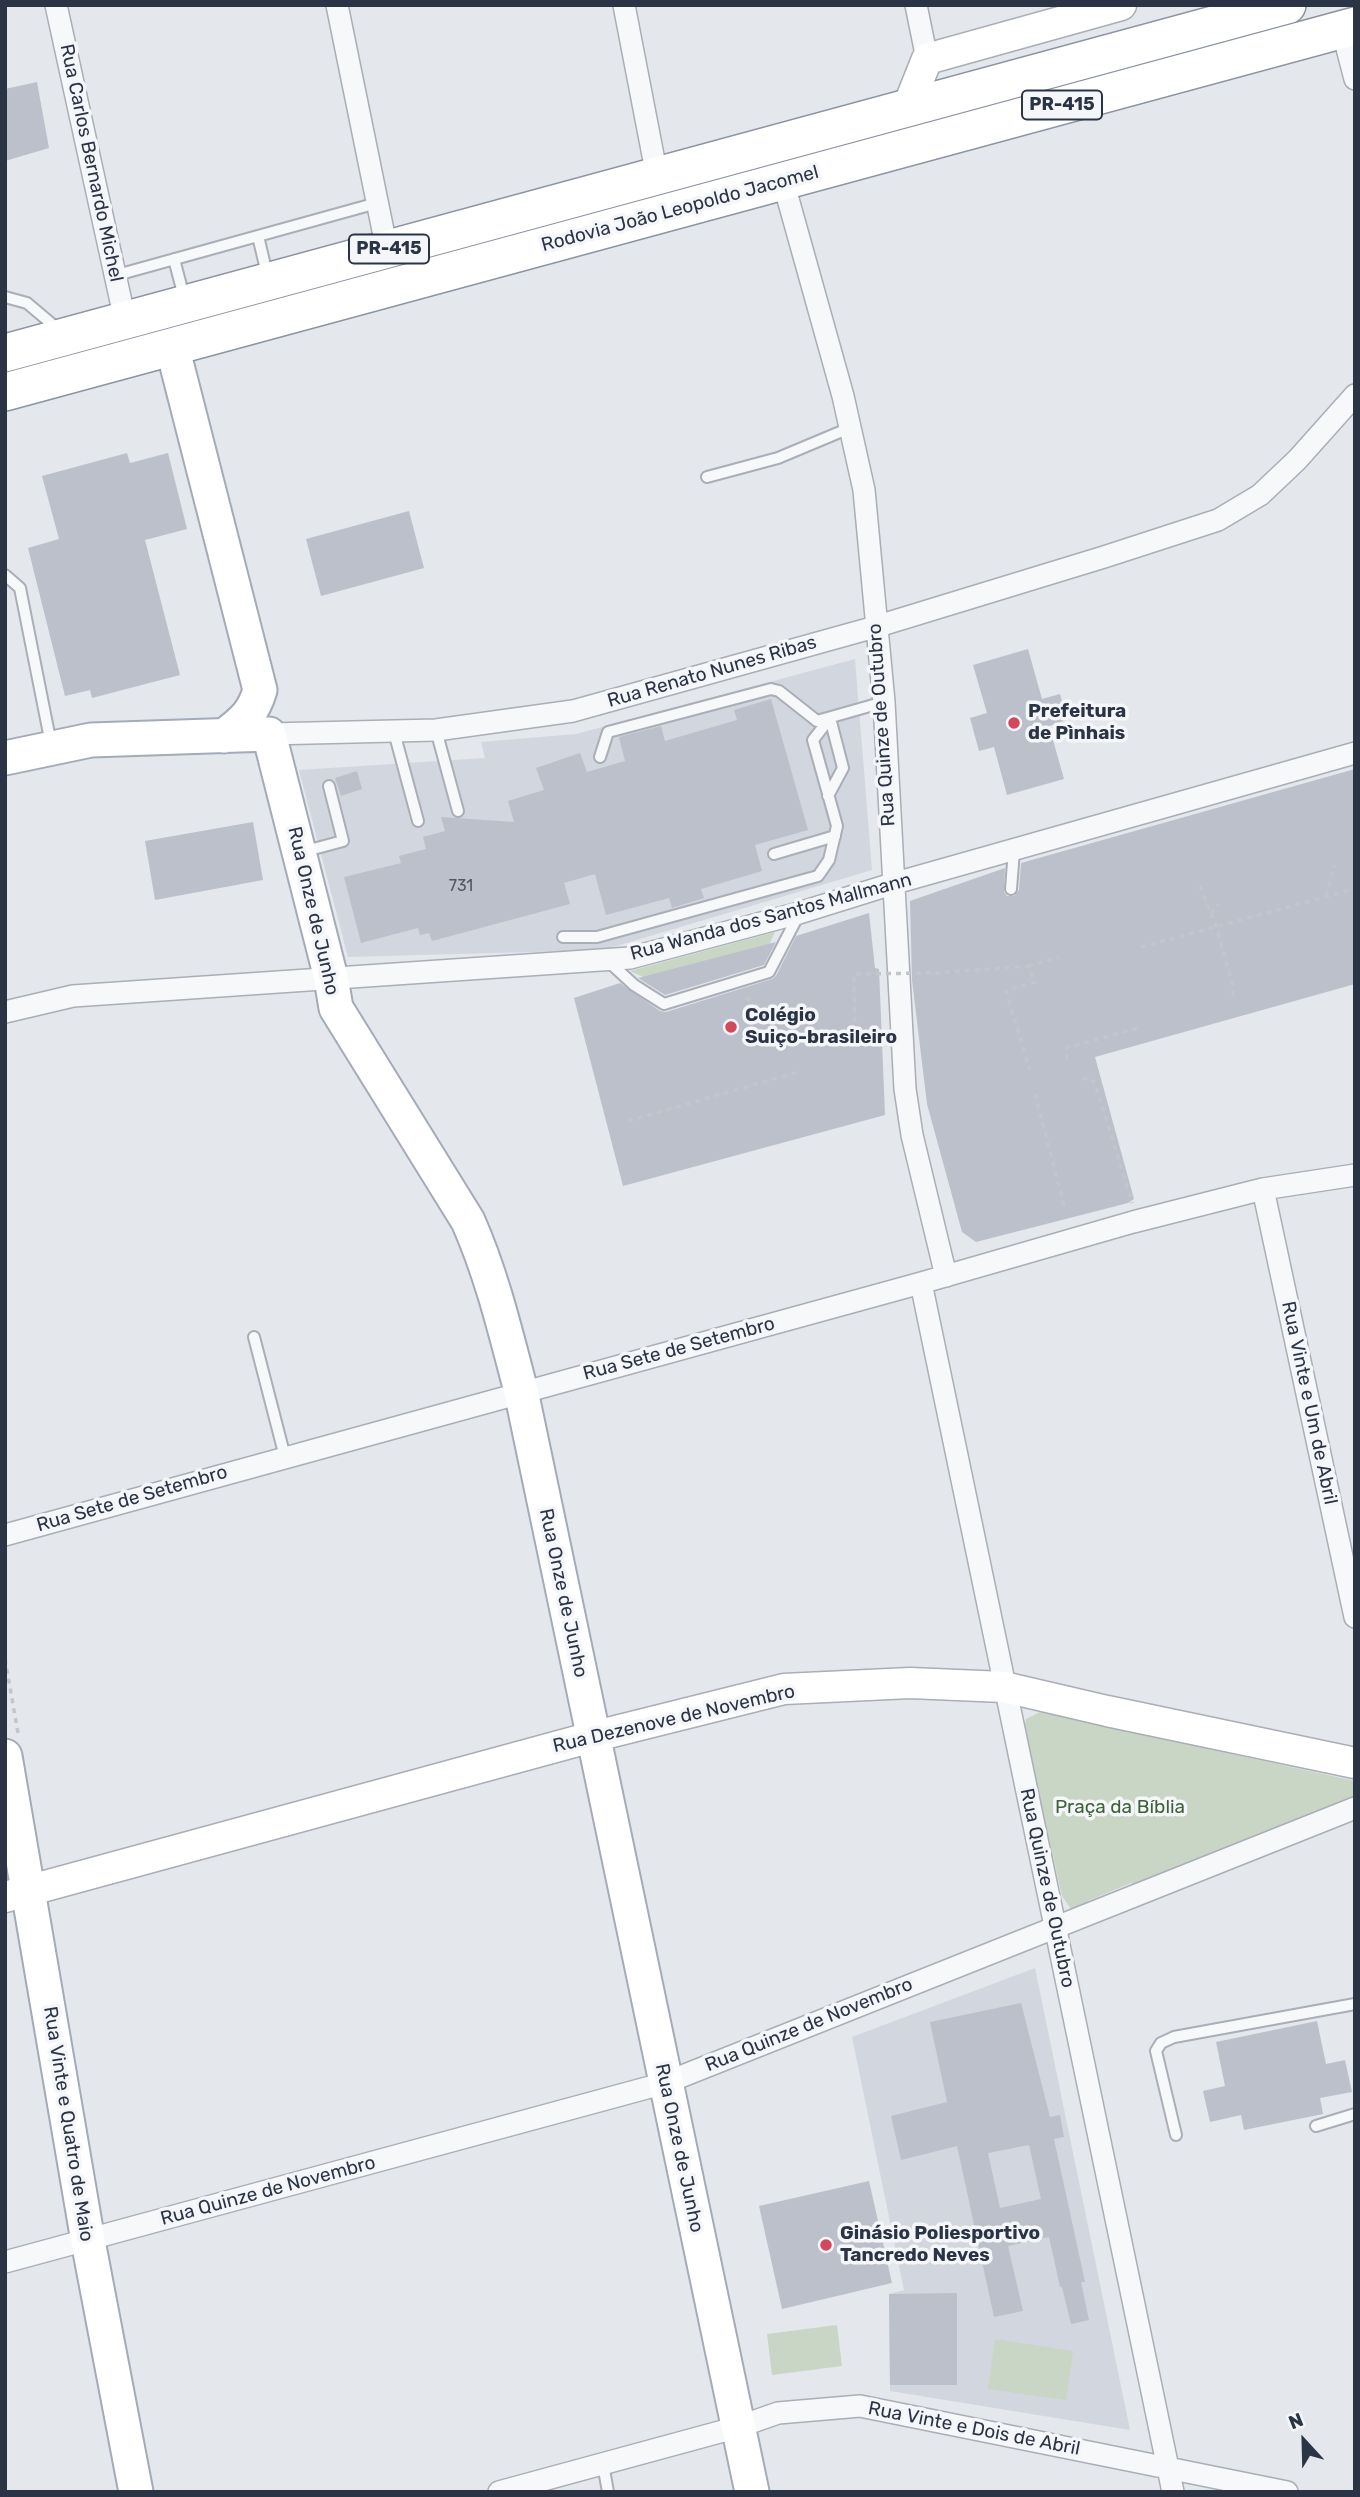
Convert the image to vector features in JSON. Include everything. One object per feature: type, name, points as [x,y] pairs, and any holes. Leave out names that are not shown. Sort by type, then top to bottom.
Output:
[{"type":"highway","name":"Rodovia João Leopoldo Jacomel","points":[[5,353],[1287,5]]},
{"type":"highway","name":"Rodovia João Leopoldo Jacomel","points":[[5,392],[1348,28]]},
{"type":"highway","points":[[773,145],[783,181]]},
{"type":"main road","points":[[172,346],[260,690],[255,706],[249,714],[224,736]]},
{"type":"main road","name":"Rua Renato Nunes Ribas","points":[[5,758],[91,740],[269,734]]},
{"type":"main road","name":"Rua Onze de Junho","points":[[269,734],[331,978],[336,1009],[468,1221],[491,1279],[521,1391],[752,2492]]},
{"type":"main road","name":"Rua Vinte e Quatro de Maio","points":[[5,1756],[17,1893],[136,2492]]},
{"type":"street","name":"Rua Carlos Bernardo Michel","points":[[56,5],[125,320]]},
{"type":"street","points":[[337,5],[387,250]]},
{"type":"street","points":[[624,5],[657,176]]},
{"type":"street","points":[[906,108],[927,59],[916,5]]},
{"type":"street","points":[[927,59],[1121,5]]},
{"type":"street","points":[[1348,28],[1355,79]]},
{"type":"street","name":"Rua Quinze de Outubro","points":[[783,181],[852,428],[864,490],[884,702],[905,1089],[912,1135],[946,1276]]},
{"type":"street","name":"Rua Renato Nunes Ribas","points":[[269,734],[436,730],[573,710],[875,626],[1104,557],[1218,520],[1261,495],[1297,460],[1355,395]]},
{"type":"street","name":"Rua Wanda dos Santos Mallmann","points":[[5,1012],[72,996],[630,958],[799,913],[892,884],[1355,753]]},
{"type":"street","name":"Rua Sete de Setembro","points":[[5,1535],[1138,1221],[1263,1189],[1355,1175]]},
{"type":"street","name":"Rua Vinte e Um de Abril","points":[[1263,1189],[1350,1569],[1355,1617]]},
{"type":"street","name":"Rua Quinze de Outubro","points":[[921,1283],[1173,2492]]},
{"type":"street","name":"Rua Dezenove de Novembro","points":[[17,1893],[592,1737],[784,1689],[910,1683],[1004,1687],[1107,1712],[1355,1763]]},
{"type":"street","name":"Rua Quinze de Novembro","points":[[5,2262],[665,2083],[1355,1808]]},
{"type":"street","name":"Rua Vinte e Dois de Abril","points":[[499,2492],[738,2427],[778,2413],[860,2406],[1287,2492]]},
{"type":"lane","points":[[117,275],[377,203]]},
{"type":"lane","points":[[258,236],[269,282]]},
{"type":"lane","points":[[174,259],[186,304]]},
{"type":"lane","points":[[5,297],[27,303],[66,336]]},
{"type":"lane","points":[[707,477],[778,458],[852,428]]},
{"type":"lane","points":[[5,575],[20,588],[52,747]]},
{"type":"lane","points":[[600,757],[608,732],[771,689],[779,691],[817,721],[884,702]]},
{"type":"lane","points":[[563,937],[597,937],[818,876],[829,860],[837,826],[813,740],[830,718]]},
{"type":"lane","points":[[828,796],[843,768],[830,718]]},
{"type":"lane","points":[[436,730],[458,811]]},
{"type":"lane","points":[[394,732],[418,821]]},
{"type":"lane","points":[[300,852],[343,841],[329,786]]},
{"type":"lane","points":[[774,854],[835,835]]},
{"type":"lane","points":[[1011,889],[1014,850]]},
{"type":"lane","points":[[606,959],[635,985],[664,1004],[769,972],[799,913]]},
{"type":"lane","points":[[254,1337],[285,1457]]},
{"type":"lane","points":[[1176,2135],[1156,2051],[1161,2043],[1174,2037],[1355,2004]]},
{"type":"lane","points":[[1316,2126],[1355,2114]]},
{"type":"lane","points":[[603,2464],[608,2492]]},
{"type":"path","points":[[1326,896],[1335,865]]},
{"type":"path","points":[[1200,886],[1216,926],[1234,990],[1231,1000]]},
{"type":"path","points":[[1141,947],[1355,889]]},
{"type":"path","points":[[1211,914],[1218,904]]},
{"type":"path","points":[[855,1042],[854,974],[934,973],[1028,966],[1059,957]]},
{"type":"path","points":[[1028,966],[1035,982],[1006,991],[1030,1070]]},
{"type":"path","points":[[746,998],[794,1029]]},
{"type":"path","points":[[1066,1059],[1066,1048],[1138,1028]]},
{"type":"path","points":[[628,1121],[798,1072]]},
{"type":"path","points":[[1082,1079],[1090,1078],[1095,1083],[1138,1221]]},
{"type":"path","points":[[1035,1094],[1065,1209]]},
{"type":"shaded area","points":[[855,659],[872,870],[603,950],[348,957],[299,770],[485,758],[481,742],[576,734]]},
{"type":"shaded area","points":[[1035,1968],[1130,2430],[890,2391],[889,2294],[904,2290],[852,2037]]},
{"type":"green space","points":[[775,932],[763,958],[663,986],[630,971]]},
{"type":"green space","name":"Praça da Bíblia","points":[[1040,1712],[1355,1781],[1355,1799],[1207,1855],[1204,1863],[1195,1867],[1187,1863],[1152,1877],[1149,1885],[1139,1889],[1131,1883],[1088,1901],[1085,1908],[1071,1909],[1062,1896],[1024,1730],[1026,1719]]},
{"type":"green space","points":[[837,2325],[842,2366],[772,2375],[767,2334]]},
{"type":"green space","points":[[995,2339],[1073,2351],[1066,2400],[988,2389]]},
{"type":"building","points":[[37,82],[49,148],[5,161],[5,89]]},
{"type":"building","points":[[127,453],[130,463],[168,453],[187,529],[145,540],[180,675],[92,698],[90,690],[65,696],[28,548],[59,539],[42,476]]},
{"type":"building","points":[[409,511],[424,568],[321,596],[306,539]]},
{"type":"building","name":"Prefeitura de Pìnhais","points":[[1028,649],[1042,699],[1060,694],[1067,720],[1049,726],[1064,779],[1007,795],[994,747],[979,751],[970,718],[987,713],[973,665]]},
{"type":"building","points":[[771,699],[808,830],[755,845],[762,871],[701,889],[704,898],[672,908],[669,898],[606,915],[595,874],[564,883],[570,904],[432,941],[429,933],[420,935],[418,928],[361,943],[344,877],[401,863],[399,856],[426,849],[423,837],[445,831],[441,817],[514,822],[508,801],[544,790],[536,768],[580,753],[587,772],[625,761],[619,737],[661,726],[665,741],[737,720],[734,710]]},
{"type":"building","name":"Colégio Suiço-brasileiro","points":[[1355,769],[1355,984],[1095,1057],[1134,1199],[1128,1203],[976,1242],[962,1232],[927,1104],[912,980],[910,901],[1005,868],[1004,892],[1007,896],[1014,896],[1019,890],[1021,863]]},
{"type":"building","points":[[357,771],[362,789],[341,796],[335,778]]},
{"type":"building","points":[[253,822],[263,880],[155,900],[145,841]]},
{"type":"building","points":[[869,913],[875,968],[879,969],[885,1115],[623,1186],[574,998],[620,983],[660,1011],[666,1012],[772,979],[796,936]]},
{"type":"building","points":[[776,942],[764,965],[665,995],[638,978]]},
{"type":"building","points":[[1021,2003],[1050,2117],[1060,2115],[1064,2137],[1054,2139],[1085,2282],[1081,2282],[1089,2320],[1071,2324],[1049,2237],[1008,2246],[1023,2311],[994,2317],[957,2146],[901,2160],[891,2116],[947,2102],[930,2022]],"holes":[[[1029,2145],[1041,2199],[1000,2208],[988,2153]]]},
{"type":"building","points":[[1317,2021],[1326,2064],[1345,2060],[1352,2092],[1320,2098],[1323,2114],[1244,2130],[1241,2115],[1210,2122],[1203,2091],[1225,2086],[1216,2042]]},
{"type":"building","name":"Ginásio Poliesportivo Tancredo Neves","points":[[869,2181],[892,2283],[782,2309],[759,2206]]},
{"type":"building","points":[[957,2293],[957,2385],[890,2385],[889,2294]]},
{"type":"place","name":"Prefeitura de Pìnhais","points":[[1014,723]]},
{"type":"place","name":"Colégio Suiço-brasileiro","points":[[731,1027]]},
{"type":"place","name":"Ginásio Poliesportivo Tancredo Neves","points":[[826,2245]]}]
